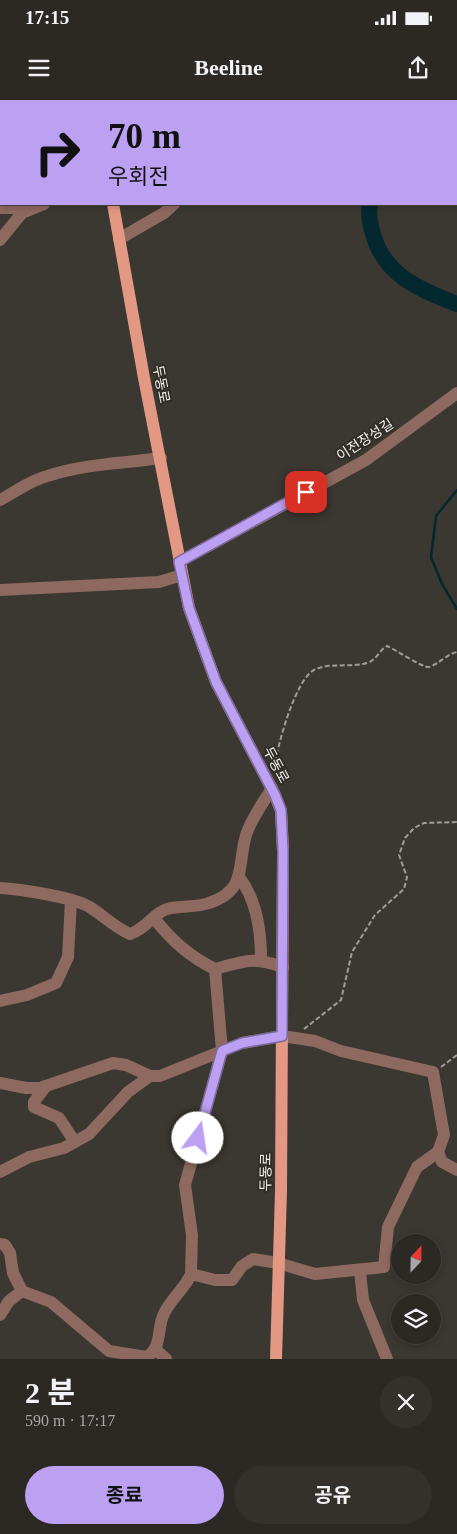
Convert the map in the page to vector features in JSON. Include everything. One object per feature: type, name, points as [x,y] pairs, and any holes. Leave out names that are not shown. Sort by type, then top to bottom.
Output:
[{"type":"main road","name":"두동로","points":[[113,205],[189,608],[216,682],[272,788],[281,810],[283,843],[282,1036],[276,1359]]},
{"type":"street","points":[[0,240],[22,213],[42,205]]},
{"type":"street","points":[[119,239],[164,213],[173,205]]},
{"type":"street","points":[[0,208],[16,208],[22,213]]},
{"type":"street","name":"이전장성길","points":[[179,562],[366,460],[457,393]]},
{"type":"street","points":[[0,500],[35,481],[60,474],[81,469],[161,458]]},
{"type":"street","points":[[0,590],[159,582],[182,575]]},
{"type":"street","points":[[0,888],[71,900],[88,906],[117,928],[130,934],[142,930],[167,909],[208,904],[231,893],[238,877],[246,833],[272,788]]},
{"type":"street","points":[[238,877],[249,892],[261,935],[261,960]]},
{"type":"street","points":[[0,1001],[27,995],[56,983],[68,957],[71,900]]},
{"type":"street","points":[[154,918],[165,932],[203,964],[215,969],[252,959],[282,967]]},
{"type":"street","points":[[0,1244],[5,1245],[9,1249],[11,1268],[22,1291],[51,1302],[109,1351],[146,1357],[155,1348],[163,1314],[188,1282],[191,1274],[192,1235],[185,1195],[186,1180],[222,1051],[215,969]]},
{"type":"street","points":[[0,1083],[26,1088],[46,1086],[112,1063],[126,1065],[150,1076],[160,1076],[242,1043],[282,1036],[298,1038],[433,1072],[443,1120],[444,1135],[438,1152],[417,1167],[388,1227],[384,1267],[360,1271],[315,1274],[278,1263],[253,1259],[242,1266],[232,1280],[202,1278],[191,1274]]},
{"type":"street","points":[[0,1172],[29,1157],[64,1148],[89,1134],[128,1092],[150,1076]]},
{"type":"street","points":[[46,1086],[34,1102],[34,1107],[59,1118],[75,1142]]},
{"type":"street","points":[[438,1152],[442,1162],[457,1170]]},
{"type":"street","points":[[360,1271],[363,1300],[377,1329],[387,1359]]},
{"type":"street","points":[[0,1315],[9,1301],[22,1291]]},
{"type":"street","points":[[155,1348],[166,1359]]},
{"type":"path","points":[[272,788],[278,740],[303,680],[313,670],[329,666],[367,663],[374,660],[382,648],[387,646],[404,653],[421,666],[428,667],[457,652]]},
{"type":"path","points":[[298,1038],[308,1025],[341,1000],[352,952],[375,915],[404,889],[407,877],[399,855],[405,838],[414,828],[424,823],[457,822]]},
{"type":"path","points":[[433,1072],[457,1055]]},
{"type":"waterway","points":[[370,205],[369,212],[373,234],[378,248],[386,260],[405,279],[417,287],[457,304]]},
{"type":"waterway","points":[[457,490],[436,516],[431,557],[442,584],[457,609]]},
{"type":"route","points":[[198,1138],[222,1051],[242,1043],[282,1036],[283,851],[281,810],[216,682],[189,608],[179,562],[306,492]]}]
